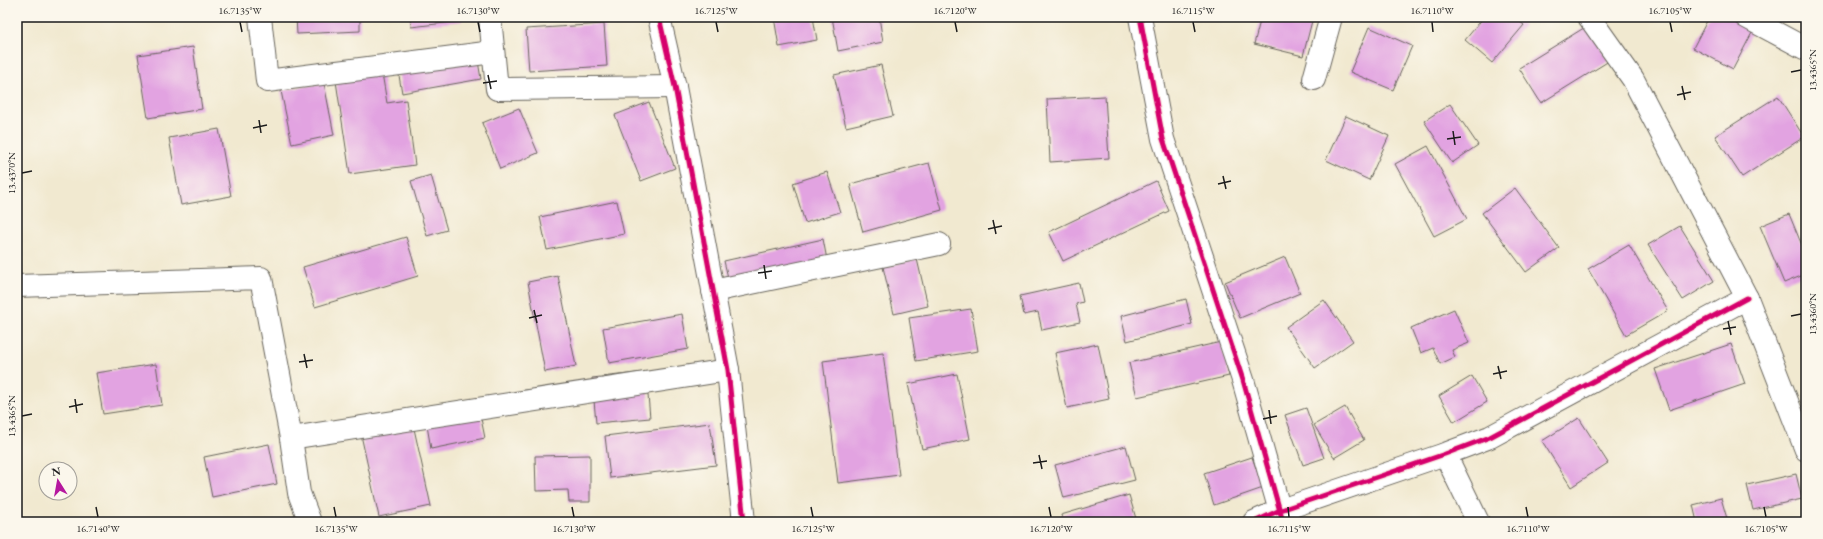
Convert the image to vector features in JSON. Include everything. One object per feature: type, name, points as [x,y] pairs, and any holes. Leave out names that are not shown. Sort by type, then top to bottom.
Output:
[{"type":"street","points":[[260,17],[267,81],[493,52]]},
{"type":"street","points":[[490,17],[497,89],[675,87]]},
{"type":"street","points":[[659,17],[675,87],[728,370],[744,522]]},
{"type":"street","points":[[1140,17],[1163,139],[1243,380],[1280,517]]},
{"type":"street","points":[[1314,79],[1331,17]]},
{"type":"street","points":[[1588,17],[1633,79],[1746,298],[1806,450]]},
{"type":"street","points":[[1746,17],[1806,48]]},
{"type":"street","points":[[713,291],[939,244]]},
{"type":"street","points":[[17,286],[261,278],[291,438],[299,493],[310,522]]},
{"type":"street","points":[[1254,522],[1280,517],[1490,437],[1746,298]]},
{"type":"street","points":[[291,438],[728,370]]},
{"type":"street","points":[[1445,454],[1478,522]]},
{"type":"building","points":[[296,17],[360,17],[360,31],[297,34]]},
{"type":"building","points":[[410,17],[462,17],[462,21],[411,27]]},
{"type":"building","points":[[774,17],[813,17],[817,40],[779,47]]},
{"type":"building","points":[[832,17],[879,17],[883,42],[838,51]]},
{"type":"building","points":[[1261,17],[1313,17],[1303,56],[1254,44]]},
{"type":"building","points":[[1484,17],[1514,17],[1524,25],[1492,63],[1465,40]]},
{"type":"building","points":[[1709,17],[1731,17],[1754,29],[1733,69],[1693,48]]},
{"type":"building","points":[[604,24],[607,66],[529,71],[526,29]]},
{"type":"building","points":[[1587,26],[1609,61],[1541,103],[1519,68]]},
{"type":"building","points":[[1369,27],[1412,46],[1393,90],[1350,72]]},
{"type":"building","points":[[193,47],[202,109],[148,118],[138,55]]},
{"type":"building","points":[[476,49],[481,79],[402,93],[397,64]]},
{"type":"building","points":[[380,61],[387,103],[406,100],[415,165],[350,174],[334,68]]},
{"type":"building","points":[[881,65],[893,116],[846,127],[834,75]]},
{"type":"building","points":[[324,83],[334,135],[292,144],[281,91]]},
{"type":"building","points":[[1105,96],[1109,158],[1050,162],[1047,99]]},
{"type":"building","points":[[1778,96],[1804,137],[1742,177],[1715,136]]},
{"type":"building","points":[[649,102],[675,168],[641,181],[615,115]]},
{"type":"building","points":[[1450,104],[1478,145],[1452,163],[1424,121]]},
{"type":"building","points":[[519,108],[538,153],[500,169],[482,123]]},
{"type":"building","points":[[1346,116],[1389,136],[1369,180],[1326,160]]},
{"type":"building","points":[[219,129],[231,196],[181,205],[169,138]]},
{"type":"building","points":[[1428,146],[1467,219],[1434,236],[1395,164]]},
{"type":"building","points":[[929,163],[942,210],[863,232],[850,184]]},
{"type":"building","points":[[827,172],[840,212],[805,223],[793,183]]},
{"type":"building","points":[[431,175],[447,230],[427,236],[411,181]]},
{"type":"building","points":[[1156,181],[1169,211],[1063,261],[1049,232]]},
{"type":"building","points":[[1515,188],[1559,248],[1526,272],[1482,213]]},
{"type":"building","points":[[617,201],[624,234],[547,250],[540,217]]},
{"type":"building","points":[[1789,214],[1806,255],[1806,274],[1784,283],[1760,226]]},
{"type":"building","points":[[1680,226],[1714,281],[1683,300],[1648,245]]},
{"type":"building","points":[[406,237],[418,276],[315,307],[303,267]]},
{"type":"building","points":[[823,239],[828,265],[730,286],[724,261]]},
{"type":"building","points":[[1629,245],[1668,311],[1626,335],[1588,269]]},
{"type":"building","points":[[1285,257],[1300,293],[1240,318],[1225,282]]},
{"type":"building","points":[[917,259],[928,306],[894,314],[883,267]]},
{"type":"building","points":[[558,276],[576,366],[545,372],[528,282]]},
{"type":"building","points":[[1079,283],[1083,302],[1076,304],[1080,322],[1042,330],[1038,312],[1024,315],[1020,296]]},
{"type":"building","points":[[1186,299],[1192,324],[1127,341],[1121,316]]},
{"type":"building","points":[[1324,300],[1353,341],[1315,368],[1286,327]]},
{"type":"building","points":[[971,309],[978,351],[916,361],[909,318]]},
{"type":"building","points":[[1454,309],[1469,343],[1452,350],[1455,357],[1440,364],[1433,348],[1421,353],[1411,328]]},
{"type":"building","points":[[682,314],[688,349],[609,363],[603,328]]},
{"type":"building","points":[[1221,342],[1229,376],[1137,397],[1129,363]]},
{"type":"building","points":[[1098,344],[1109,399],[1067,408],[1055,353]]},
{"type":"building","points":[[1731,344],[1745,384],[1669,410],[1655,369]]},
{"type":"building","points":[[883,353],[899,475],[838,483],[823,361]]},
{"type":"building","points":[[156,364],[162,405],[103,414],[96,373]]},
{"type":"building","points":[[646,372],[650,418],[596,423],[592,378]]},
{"type":"building","points":[[957,374],[970,439],[922,449],[908,384]]},
{"type":"building","points":[[1472,376],[1487,402],[1454,422],[1439,396]]},
{"type":"building","points":[[478,404],[485,438],[431,449],[425,414]]},
{"type":"building","points":[[1345,407],[1364,440],[1334,458],[1314,425]]},
{"type":"building","points":[[1306,408],[1324,458],[1303,465],[1285,415]]},
{"type":"building","points":[[1579,418],[1608,463],[1571,487],[1542,441]]},
{"type":"building","points":[[710,423],[716,465],[610,478],[605,436]]},
{"type":"building","points":[[413,424],[431,506],[379,517],[361,435]]},
{"type":"building","points":[[269,444],[277,484],[212,497],[204,457]]},
{"type":"building","points":[[1126,446],[1135,480],[1064,498],[1055,465]]},
{"type":"building","points":[[590,455],[590,502],[569,502],[568,490],[536,491],[535,456]]},
{"type":"building","points":[[1252,457],[1263,488],[1214,505],[1204,473]]},
{"type":"building","points":[[1796,474],[1802,499],[1753,510],[1747,485]]},
{"type":"building","points":[[1129,495],[1137,522],[1063,522],[1061,515]]},
{"type":"building","points":[[1721,498],[1728,522],[1697,522],[1693,505]]},
{"type":"cycle path","points":[[659,17],[675,87],[728,370],[744,522]]},
{"type":"cycle path","points":[[1140,17],[1163,139],[1243,380],[1283,522]]},
{"type":"cycle path","points":[[1254,522],[1278,511],[1445,454],[1490,437],[1747,298]]}]
